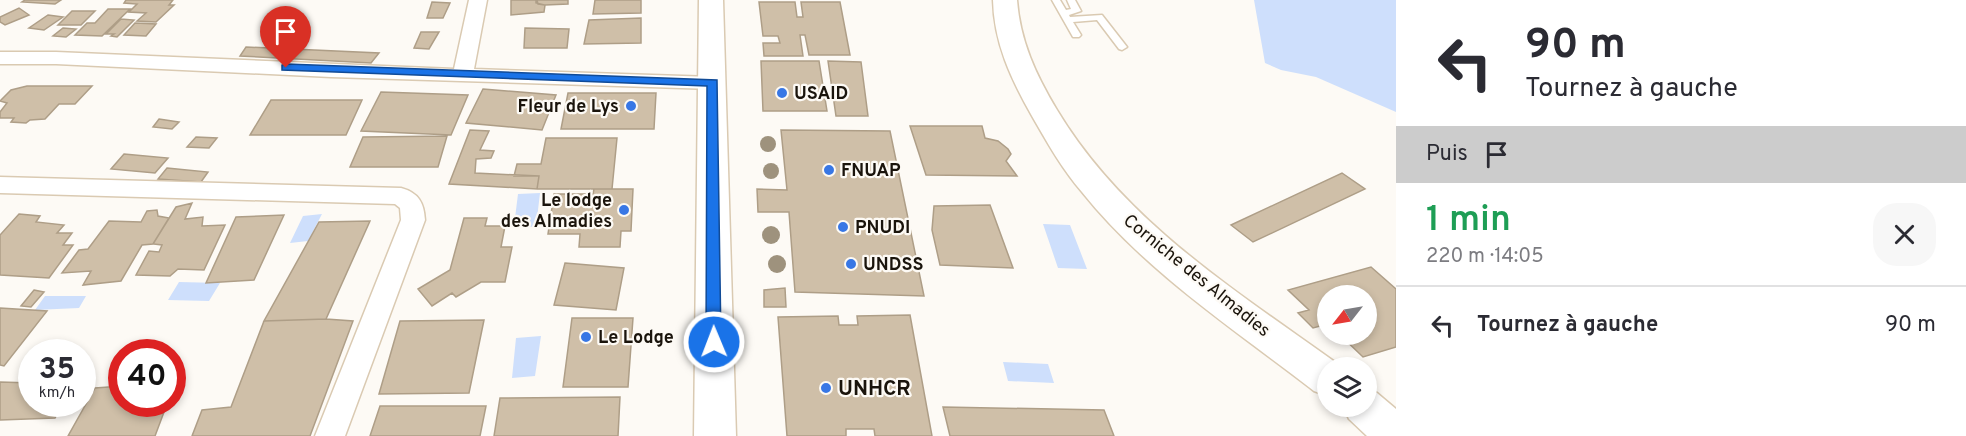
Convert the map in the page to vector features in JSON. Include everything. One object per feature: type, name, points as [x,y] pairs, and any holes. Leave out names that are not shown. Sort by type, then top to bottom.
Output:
[{"type":"street","points":[[463,75],[478,0]]},
{"type":"street","points":[[711,0],[715,436]]},
{"type":"street","name":"Corniche des Almadies","points":[[1005,0],[1005,21],[1020,69],[1050,123],[1082,171],[1102,195],[1156,247],[1317,371]]},
{"type":"street","points":[[0,58],[56,58],[712,83]]},
{"type":"street","points":[[0,185],[401,196],[412,205],[413,220],[330,436]]},
{"type":"street","points":[[1376,417],[1396,435]]},
{"type":"lane","points":[[1056,0],[1076,34]]},
{"type":"lane","points":[[1067,17],[1076,11],[1071,0]]},
{"type":"lane","points":[[1067,17],[1099,17],[1122,47]]},
{"type":"water","points":[[1254,0],[1396,0],[1396,112],[1316,77],[1281,70],[1265,63]]},
{"type":"water","points":[[540,193],[536,227],[514,226],[518,194]]},
{"type":"water","points":[[322,214],[308,241],[290,243],[303,216]]},
{"type":"water","points":[[1043,224],[1070,225],[1087,269],[1058,268]]},
{"type":"water","points":[[179,282],[220,283],[209,301],[168,300]]},
{"type":"water","points":[[45,296],[86,296],[79,308],[35,310]]},
{"type":"water","points":[[541,336],[535,376],[512,378],[516,338]]},
{"type":"water","points":[[1003,362],[1048,364],[1054,383],[1008,381]]},
{"type":"building","points":[[25,0],[61,0],[55,4],[22,2]]},
{"type":"building","points":[[126,0],[173,0],[169,5],[174,5],[156,22],[137,21],[146,13],[129,12],[137,4],[124,3]]},
{"type":"building","points":[[511,0],[536,0],[536,3],[545,5],[544,12],[511,15]]},
{"type":"building","points":[[537,0],[568,0],[568,4],[545,5],[538,4]]},
{"type":"building","points":[[595,0],[641,0],[641,13],[593,14]]},
{"type":"building","points":[[432,2],[450,3],[443,18],[427,18]]},
{"type":"building","points":[[759,2],[795,2],[797,17],[803,17],[801,2],[840,2],[850,55],[809,55],[805,35],[800,35],[803,56],[764,56],[763,43],[780,43],[778,36],[763,36]]},
{"type":"building","points":[[19,8],[29,15],[5,25],[0,22],[0,17]]},
{"type":"building","points":[[108,9],[130,9],[102,36],[75,35],[87,23],[95,23]]},
{"type":"building","points":[[72,11],[95,11],[81,25],[58,25]]},
{"type":"building","points":[[48,15],[63,17],[44,30],[29,28]]},
{"type":"building","points":[[641,18],[641,43],[584,44],[589,20]]},
{"type":"building","points":[[121,19],[134,20],[117,37],[111,36],[114,34],[106,34]]},
{"type":"building","points":[[135,23],[156,24],[146,36],[124,35]]},
{"type":"building","points":[[63,28],[76,29],[66,37],[53,36]]},
{"type":"building","points":[[525,28],[569,29],[567,48],[524,48]]},
{"type":"building","points":[[421,32],[439,32],[429,49],[414,48]]},
{"type":"building","points":[[246,47],[379,53],[371,63],[240,56]]},
{"type":"building","points":[[761,61],[819,61],[827,111],[763,111]]},
{"type":"building","points":[[828,61],[861,62],[868,116],[836,116]]},
{"type":"building","points":[[27,86],[92,86],[75,104],[59,104],[45,119],[30,120],[26,123],[11,122],[14,118],[0,118],[0,112],[7,103],[0,101],[11,90]]},
{"type":"building","points":[[483,89],[556,95],[542,130],[466,123]]},
{"type":"building","points":[[381,92],[468,95],[451,135],[361,131]]},
{"type":"building","points":[[568,93],[656,93],[654,129],[561,129]]},
{"type":"building","points":[[271,100],[362,100],[346,135],[250,135]]},
{"type":"building","points":[[159,119],[179,122],[172,129],[153,127]]},
{"type":"building","points":[[910,126],[982,126],[985,138],[998,141],[1008,149],[1011,154],[1006,161],[1017,176],[926,175]]},
{"type":"building","points":[[470,130],[489,131],[480,150],[494,151],[491,158],[476,159],[475,173],[539,176],[537,189],[449,184]]},
{"type":"building","points":[[781,130],[890,131],[924,296],[795,292],[789,212],[758,212],[757,189],[787,190]]},
{"type":"building","points":[[447,136],[438,167],[350,167],[363,137]]},
{"type":"building","points":[[196,137],[217,138],[209,148],[187,147]]},
{"type":"building","points":[[546,138],[617,138],[612,189],[537,189],[539,176],[514,176],[517,164],[541,164]]},
{"type":"building","points":[[124,154],[168,158],[155,173],[111,169]]},
{"type":"building","points":[[167,168],[208,172],[201,182],[158,179]]},
{"type":"building","points":[[1342,173],[1365,189],[1253,242],[1231,225]]},
{"type":"building","points":[[594,189],[633,189],[631,231],[621,231],[620,247],[579,247],[580,234],[548,234],[554,194],[593,194]]},
{"type":"building","points":[[192,203],[185,219],[203,217],[202,226],[225,225],[204,270],[178,269],[170,276],[136,275],[149,251],[159,252],[162,245],[153,244],[176,207]]},
{"type":"building","points":[[990,205],[1013,268],[940,265],[932,230],[934,206]]},
{"type":"building","points":[[157,210],[158,216],[169,218],[153,244],[142,245],[121,281],[83,285],[91,271],[62,273],[79,250],[88,249],[109,221],[141,222],[147,211]]},
{"type":"building","points":[[19,214],[40,216],[36,222],[64,225],[57,233],[72,233],[63,245],[73,245],[49,278],[0,275],[0,235]]},
{"type":"building","points":[[284,215],[254,280],[206,283],[236,217]]},
{"type":"building","points":[[464,218],[487,218],[485,226],[505,226],[501,247],[512,247],[505,282],[481,282],[456,297],[452,293],[432,306],[418,289],[450,270]]},
{"type":"building","points":[[370,221],[326,319],[264,321],[319,222]]},
{"type":"building","points":[[565,263],[624,268],[616,310],[554,305]]},
{"type":"building","points":[[1371,267],[1396,289],[1396,347],[1363,357],[1350,345],[1377,345],[1377,285],[1317,285],[1317,327],[1313,328],[1298,313],[1309,310],[1288,290]]},
{"type":"building","points":[[785,288],[786,307],[764,307],[764,290]]},
{"type":"building","points":[[34,290],[44,292],[31,307],[21,306]]},
{"type":"building","points":[[0,308],[47,311],[25,339],[18,339],[18,348],[4,366],[0,365]]},
{"type":"building","points":[[910,315],[932,436],[875,436],[874,429],[846,429],[846,436],[787,436],[778,317],[838,316],[839,325],[858,325],[857,316]]},
{"type":"building","points":[[572,318],[633,318],[628,387],[563,387]]},
{"type":"building","points":[[326,319],[353,321],[310,436],[192,436],[202,410],[231,407],[264,321]]},
{"type":"building","points":[[484,320],[469,393],[379,394],[400,321]]},
{"type":"building","points":[[0,382],[18,383],[18,417],[56,417],[55,418],[0,420]]},
{"type":"building","points":[[108,387],[108,417],[162,417],[155,436],[68,436],[79,417],[96,417],[96,388]]},
{"type":"building","points":[[620,397],[618,436],[494,436],[500,398]]},
{"type":"building","points":[[380,406],[486,406],[480,436],[370,436]]},
{"type":"building","points":[[943,407],[1104,410],[1114,436],[950,436]]},
{"type":"place","name":"USAID","points":[[782,93]]},
{"type":"place","name":"Fleur de Lys","points":[[631,106]]},
{"type":"place","name":"FNUAP","points":[[829,170]]},
{"type":"place","name":"Le lodge des Almadies","points":[[624,210]]},
{"type":"place","name":"PNUDI","points":[[843,227]]},
{"type":"place","name":"UNDSS","points":[[851,264]]},
{"type":"place","name":"Le Lodge","points":[[586,337]]},
{"type":"place","name":"UNHCR","points":[[826,388]]},
{"type":"route","points":[[286,68],[712,83],[714,342]]}]
